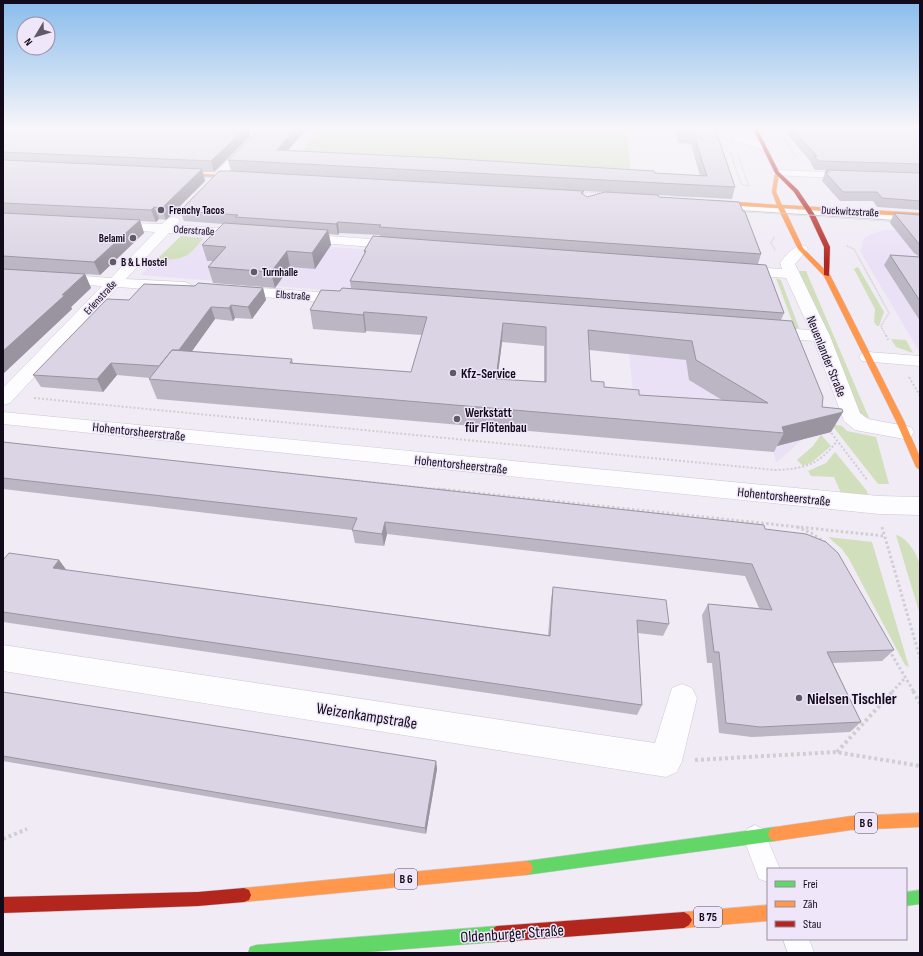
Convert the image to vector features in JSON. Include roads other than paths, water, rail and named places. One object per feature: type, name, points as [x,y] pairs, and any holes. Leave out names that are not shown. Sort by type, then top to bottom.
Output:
[{"type":"main road","points":[[777,173],[774,192],[783,212],[801,249],[826,275],[868,357],[920,467]]},
{"type":"main road","points":[[777,173],[796,191],[811,214],[827,247],[826,275]]},
{"type":"main road","points":[[162,174],[218,177],[230,180],[252,179]]},
{"type":"main road","points":[[702,202],[811,214]]},
{"type":"main road","points":[[713,213],[783,212]]},
{"type":"main road","name":"Duckwitzstraße","points":[[783,212],[920,226]]},
{"type":"main road","name":"Duckwitzstraße","points":[[811,214],[920,214]]},
{"type":"main road","name":"B 6","points":[[3,905],[198,899],[555,865],[851,823],[920,820]]},
{"type":"main road","points":[[907,899],[920,897]]},
{"type":"main road","name":"Oldenburger Straße","points":[[256,953],[767,913]]},
{"type":"street","points":[[191,204],[222,173]]},
{"type":"street","points":[[777,173],[866,177]]},
{"type":"street","name":"Erlenstraße","points":[[5,397],[180,215]]},
{"type":"street","name":"Oderstraße","points":[[96,224],[256,234]]},
{"type":"street","points":[[288,237],[415,246]]},
{"type":"street","name":"Neuenlander Straße","points":[[801,249],[787,263],[821,336],[851,416],[862,425],[904,432]]},
{"type":"street","points":[[724,269],[792,274]]},
{"type":"street","points":[[3,275],[199,288]]},
{"type":"street","name":"Elbstraße","points":[[222,290],[365,301]]},
{"type":"street","points":[[754,331],[821,336]]},
{"type":"street","points":[[868,357],[920,361]]},
{"type":"street","name":"Hohentorsheerstraße","points":[[3,418],[879,506],[920,506]]},
{"type":"street","name":"Weizenkampstraße","points":[[3,658],[666,761],[682,698]]},
{"type":"lane","points":[[811,214],[920,220]]},
{"type":"lane","points":[[755,837],[767,868]]},
{"type":"lane","points":[[796,940],[801,953]]},
{"type":"tram line","points":[[193,176],[225,178]]},
{"type":"tram line","points":[[732,210],[920,222]]},
{"type":"place","name":"Frenchy Tacos","points":[[161,210]]},
{"type":"place","name":"Belami","points":[[133,238]]},
{"type":"place","name":"B & L Hostel","points":[[113,262]]},
{"type":"place","name":"Turnhalle","points":[[254,272]]},
{"type":"place","name":"Kfz-Service","points":[[453,373]]},
{"type":"place","name":"Werkstatt für Flötenbau","points":[[457,419]]},
{"type":"place","name":"Nielsen Tischler","points":[[799,698]]}]
